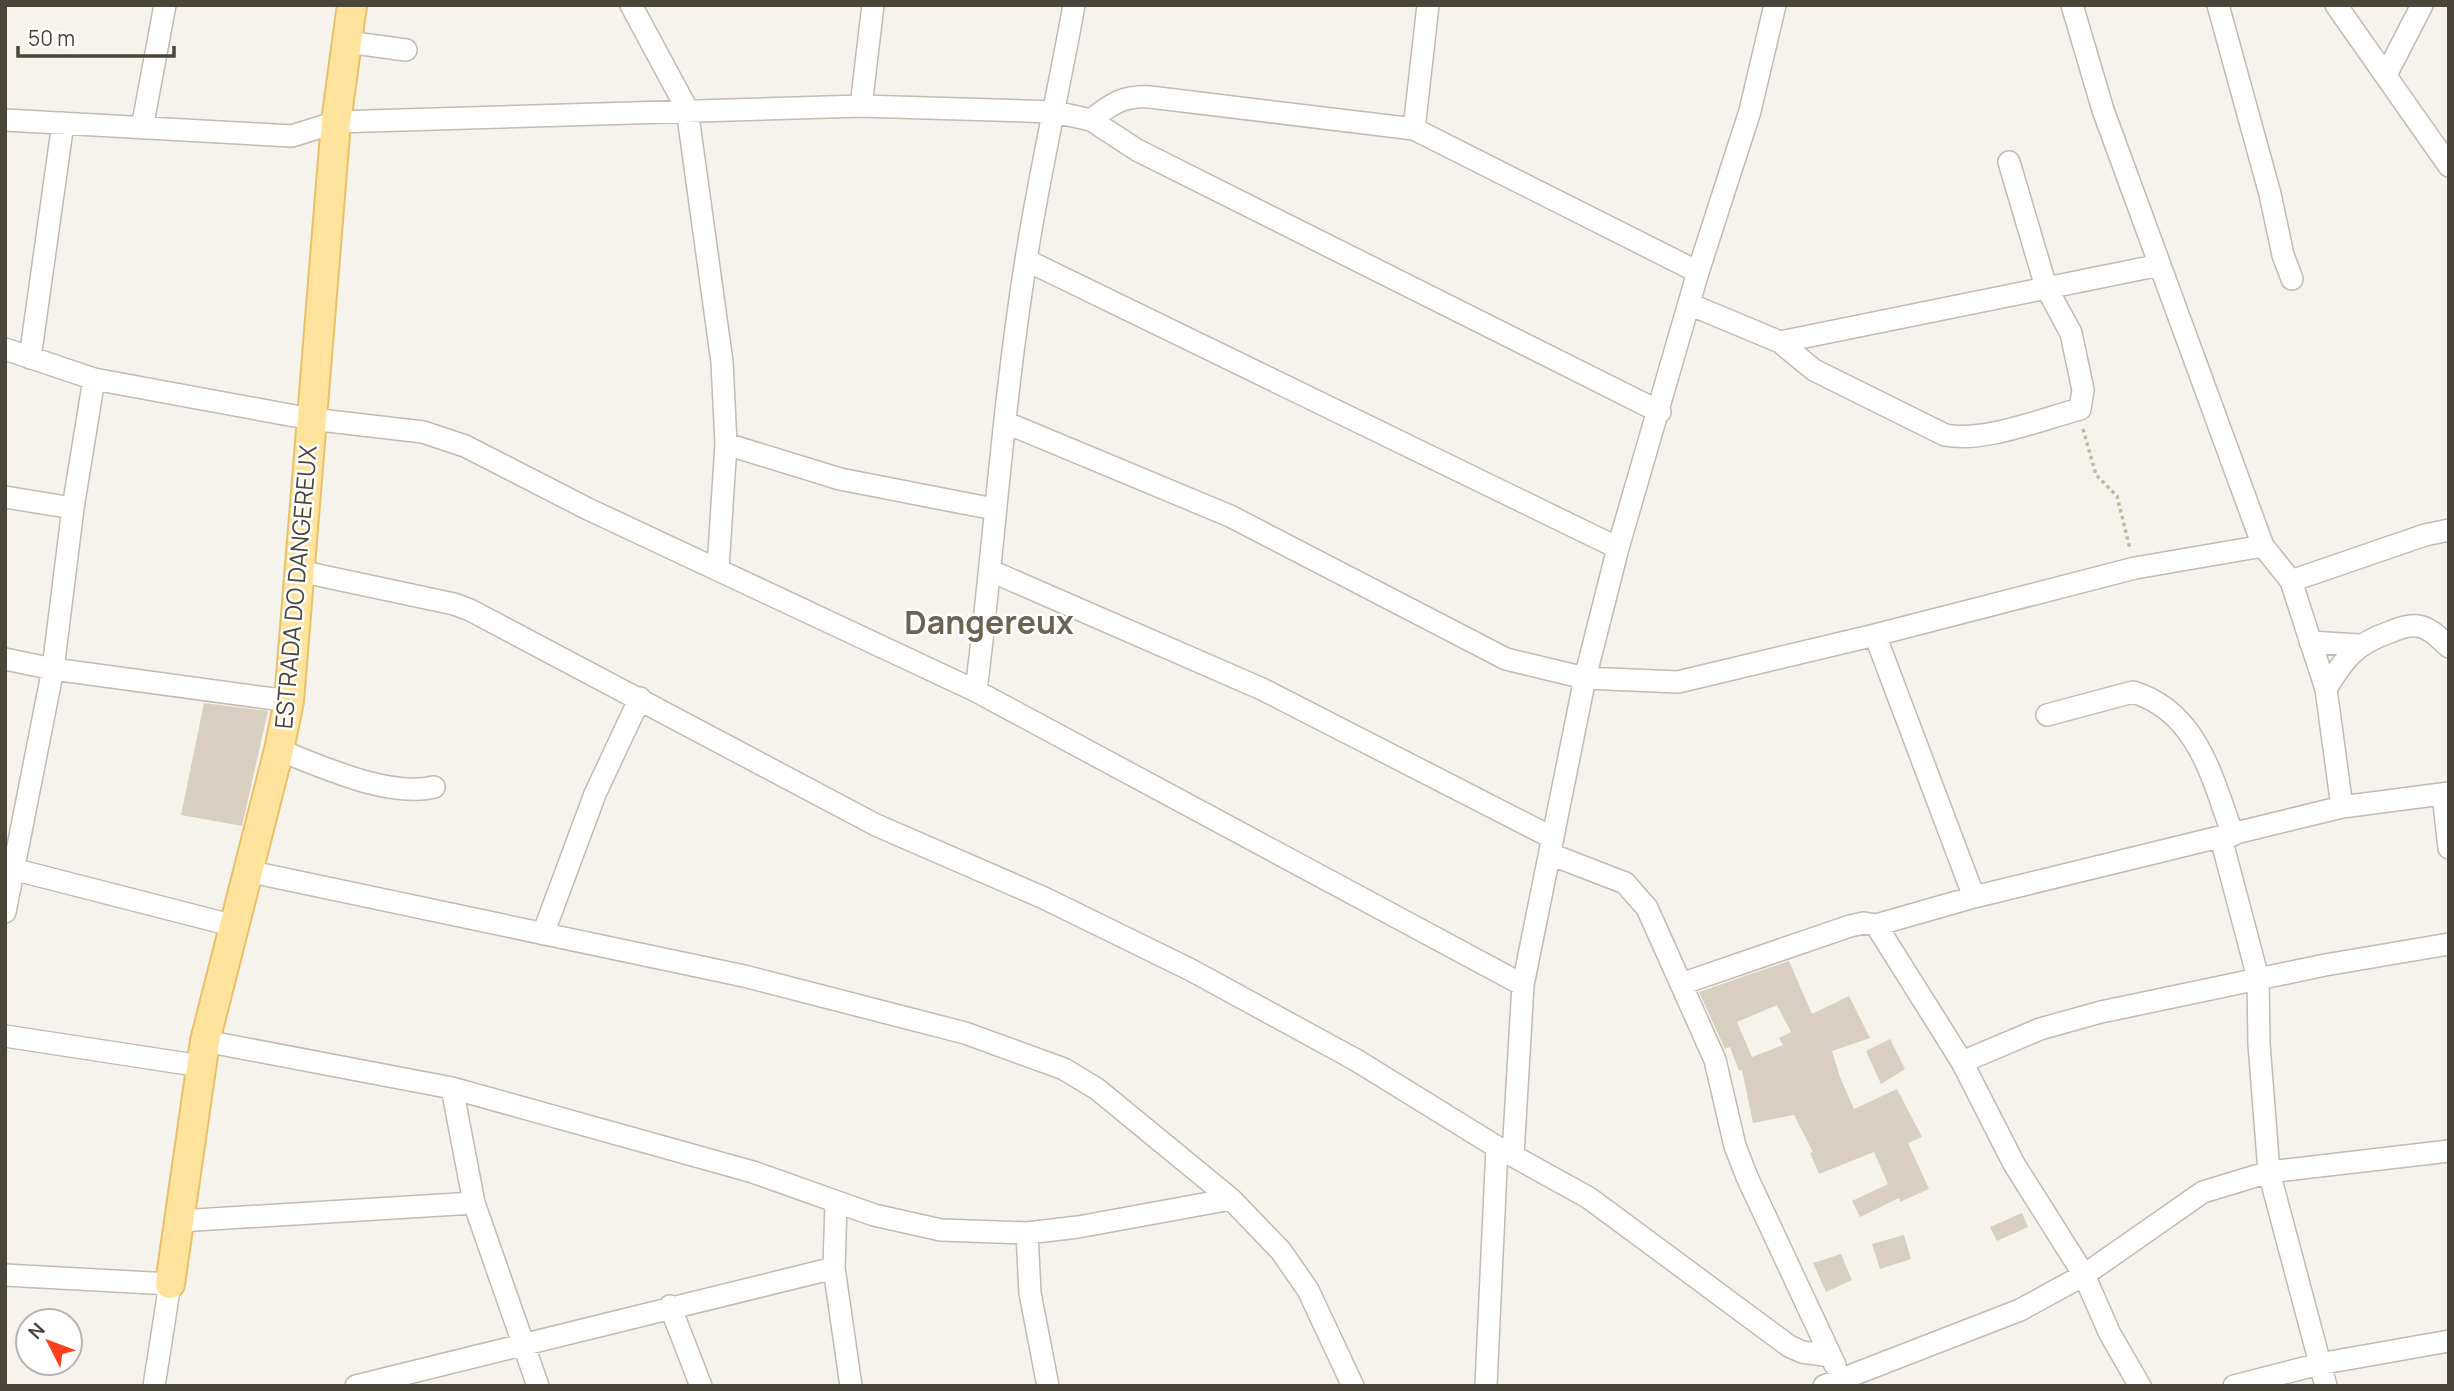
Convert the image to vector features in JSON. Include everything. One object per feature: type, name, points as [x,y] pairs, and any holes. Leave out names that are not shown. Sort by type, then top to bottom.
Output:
[{"type":"main road","name":"ESTRADA DO DANGEREUX","points":[[170,1284],[203,1053],[289,701],[336,121],[352,5]]},
{"type":"street","points":[[142,128],[165,5]]},
{"type":"street","points":[[631,5],[687,109],[722,362],[726,444],[718,568]]},
{"type":"street","points":[[860,106],[873,5]]},
{"type":"street","points":[[976,691],[991,571],[994,509],[1026,260],[1074,5]]},
{"type":"street","points":[[1414,129],[1428,5]]},
{"type":"street","points":[[1486,1386],[1505,1151],[1523,985],[1585,678],[1618,548],[1660,412],[1689,304],[1750,111],[1775,5]]},
{"type":"street","points":[[2072,5],[2103,110],[2263,546],[2291,581],[2326,689],[2342,807]]},
{"type":"street","points":[[2218,5],[2267,181],[2283,255],[2292,279]]},
{"type":"street","points":[[2336,5],[2449,166]]},
{"type":"street","points":[[2386,75],[2421,5]]},
{"type":"street","points":[[347,42],[406,50]]},
{"type":"street","points":[[1091,120],[1117,100],[1132,96],[1414,129],[1699,272]]},
{"type":"street","points":[[5,120],[292,136],[336,121],[687,109],[860,106],[1055,112],[1091,120],[1137,150],[1660,412]]},
{"type":"street","points":[[30,358],[63,123]]},
{"type":"street","points":[[1689,304],[1780,342],[1814,370],[1945,435],[1961,439],[2080,409],[2083,390],[2071,333],[2046,287],[2010,162]]},
{"type":"street","points":[[1026,260],[1618,548]]},
{"type":"street","points":[[1780,342],[2161,265]]},
{"type":"street","points":[[5,349],[94,379],[311,419],[423,432],[443,437],[588,509],[976,691],[1523,985]]},
{"type":"street","points":[[5,912],[10,868],[53,669],[73,508],[94,379]]},
{"type":"street","points":[[1007,423],[1230,516],[1497,655],[1585,678],[1678,682],[2135,568],[2263,546]]},
{"type":"street","points":[[726,444],[840,479],[994,509]]},
{"type":"street","points":[[5,497],[73,508]]},
{"type":"street","points":[[2291,581],[2403,542],[2449,530]]},
{"type":"street","points":[[299,571],[454,604],[640,698],[876,825],[1044,898],[1191,970],[1356,1060],[1598,1205],[1789,1346],[1802,1352],[1831,1356]]},
{"type":"street","points":[[991,571],[1262,689],[1605,873],[1637,893],[1647,908],[1715,1060],[1735,1146],[1831,1356],[1837,1383],[2005,1318],[2084,1275],[2203,1192],[2269,1172],[2449,1151]]},
{"type":"street","points":[[2326,689],[2342,663],[2359,645],[2395,630],[2416,625],[2428,629],[2449,648]]},
{"type":"street","points":[[1875,635],[1974,897]]},
{"type":"street","points":[[2310,642],[2359,645]]},
{"type":"street","points":[[5,659],[53,669],[289,701]]},
{"type":"street","points":[[2047,715],[2133,692],[2164,706],[2194,737],[2227,836],[2258,978],[2259,1044],[2269,1172],[2326,1386]]},
{"type":"street","points":[[543,934],[595,794],[640,698]]},
{"type":"street","points":[[279,750],[364,779],[416,791],[435,786]]},
{"type":"street","points":[[1681,984],[1850,926],[1864,923],[1877,925],[1974,897],[2342,807],[2446,793],[2449,848]]},
{"type":"street","points":[[10,868],[235,926]]},
{"type":"street","points":[[247,871],[744,976],[965,1033],[1064,1069],[1097,1089],[1231,1199],[1281,1251],[1308,1290],[1353,1386]]},
{"type":"street","points":[[1877,925],[1962,1062],[2032,1195],[2084,1275],[2110,1334],[2140,1386]]},
{"type":"street","points":[[1962,1062],[2065,1021],[2258,978],[2449,944]]},
{"type":"street","points":[[5,1036],[203,1053],[452,1088],[753,1172],[836,1203],[908,1225],[941,1230],[1027,1233],[1078,1227],[1231,1199]]},
{"type":"street","points":[[452,1088],[474,1203],[538,1386]]},
{"type":"street","points":[[180,1221],[474,1203]]},
{"type":"street","points":[[836,1203],[834,1268],[851,1386]]},
{"type":"street","points":[[1027,1233],[1030,1293],[1048,1386]]},
{"type":"street","points":[[356,1386],[834,1268]]},
{"type":"street","points":[[5,1275],[170,1284],[154,1386]]},
{"type":"street","points":[[670,1307],[701,1386]]},
{"type":"street","points":[[2234,1386],[2319,1364],[2449,1341]]},
{"type":"path","points":[[2080,409],[2079,417],[2096,475],[2117,496],[2135,568]]},
{"type":"building","points":[[204,703],[268,711],[242,826],[181,815]]},
{"type":"building","points":[[1789,961],[1812,1014],[1849,996],[1870,1038],[1832,1051],[1840,1077],[1854,1109],[1897,1089],[1922,1137],[1908,1143],[1929,1189],[1900,1202],[1899,1198],[1860,1217],[1852,1201],[1888,1184],[1874,1152],[1819,1174],[1810,1153],[1813,1152],[1794,1115],[1753,1123],[1742,1070],[1739,1071],[1730,1047],[1725,1049],[1699,992]],"holes":[[[1777,1005],[1791,1032],[1779,1038],[1783,1045],[1752,1057],[1737,1022]]]},
{"type":"building","points":[[1890,1039],[1905,1069],[1881,1084],[1866,1051]]},
{"type":"building","points":[[2022,1213],[2028,1227],[1997,1241],[1990,1227]]},
{"type":"building","points":[[1904,1235],[1911,1259],[1880,1269],[1872,1244]]},
{"type":"building","points":[[1841,1254],[1852,1280],[1826,1292],[1813,1263]]},
{"type":"district","name":"Dangereux","points":[[989,622]]}]
